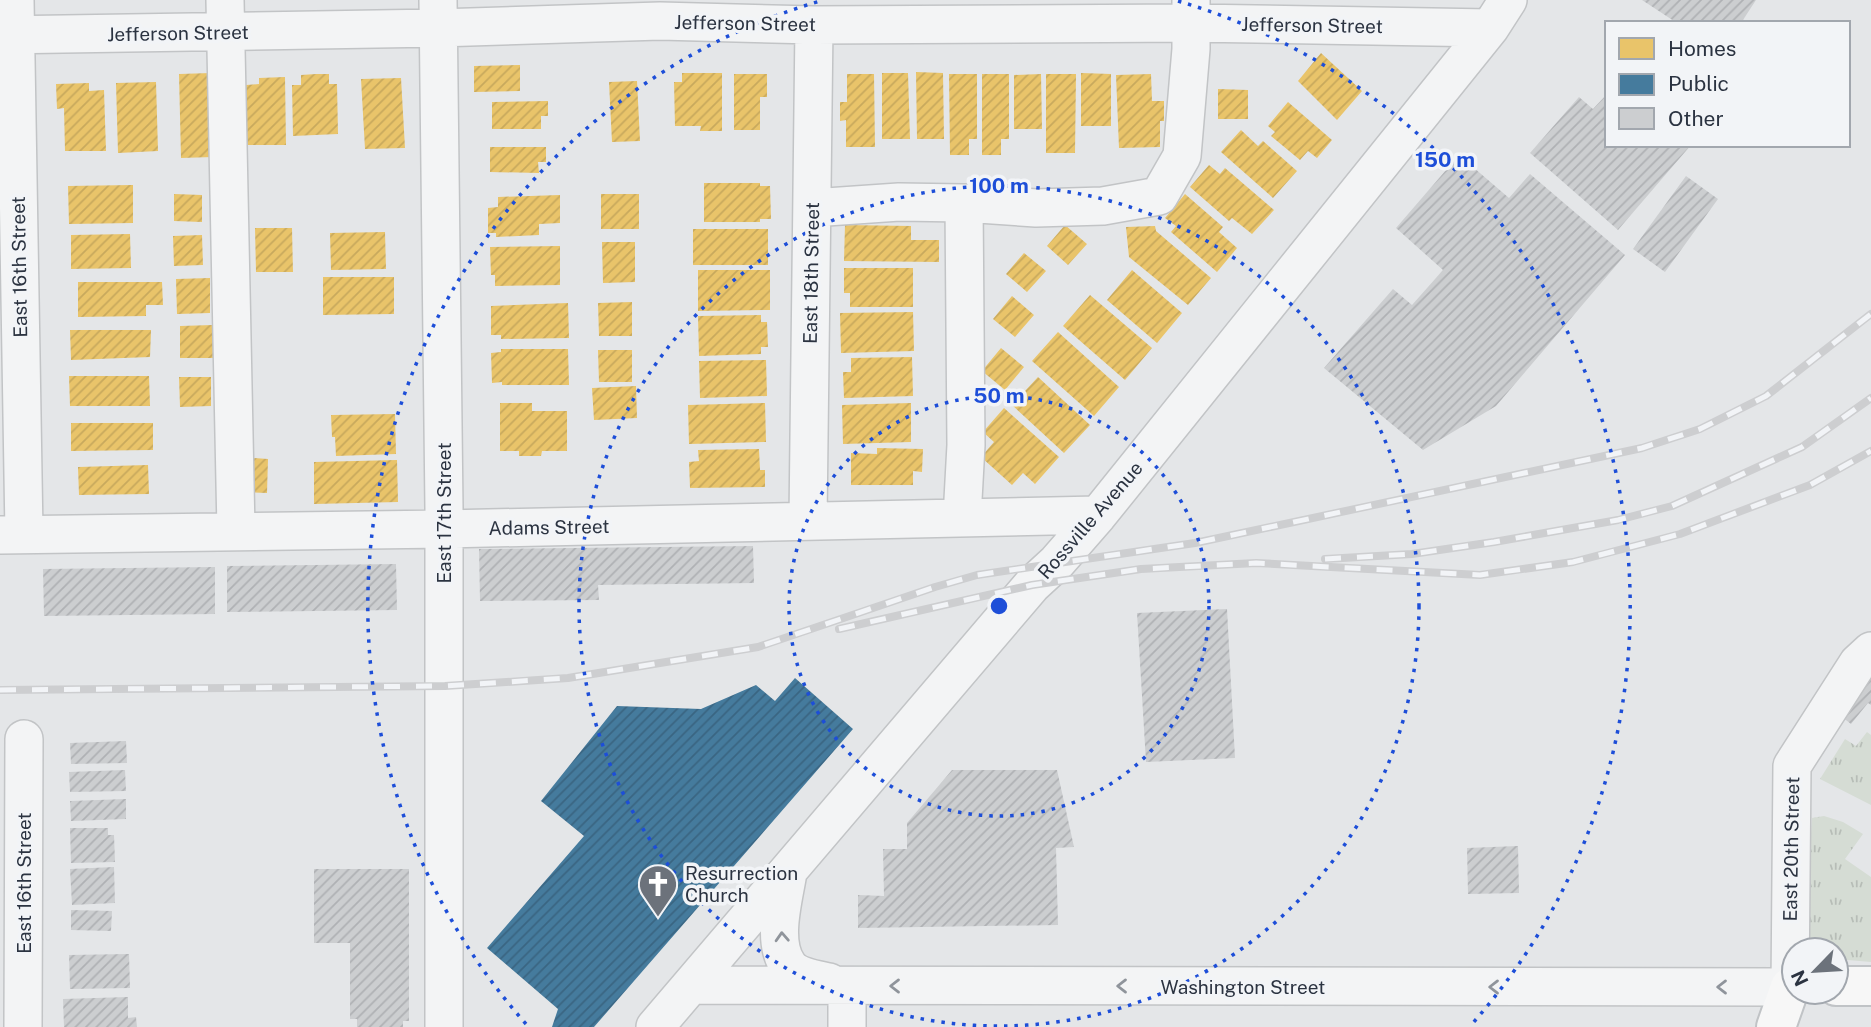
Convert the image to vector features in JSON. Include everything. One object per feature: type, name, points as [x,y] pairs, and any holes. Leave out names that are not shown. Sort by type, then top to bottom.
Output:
[{"type":"main road","points":[[1850,986],[1871,986]]},
{"type":"main road","name":"East 20th Street","points":[[1776,1027],[1784,1006]]},
{"type":"main road","points":[[1796,1006],[1801,1027]]},
{"type":"street","name":"Jefferson Street","points":[[10,23],[225,16],[660,10],[814,25],[972,12],[1499,14]]},
{"type":"street","points":[[812,208],[899,202],[1036,208],[1103,206],[1159,196],[1182,156],[1192,11]]},
{"type":"street","name":"East 17th Street","points":[[438,14],[444,529],[444,1027]]},
{"type":"street","name":"Rossville Avenue","points":[[655,1027],[1032,585],[1098,515],[1499,14]]},
{"type":"street","points":[[225,16],[236,531]]},
{"type":"street","name":"East 16th Street","points":[[10,23],[12,535]]},
{"type":"street","name":"East 18th Street","points":[[808,521],[814,25]]},
{"type":"street","points":[[962,518],[966,445],[964,203]]},
{"type":"street","name":"Adams Street","points":[[12,535],[1098,515]]},
{"type":"street","name":"East 20th Street","points":[[1792,936],[1792,766],[1858,663],[1871,651]]},
{"type":"street","name":"East 16th Street","points":[[23,1027],[24,739]]},
{"type":"street","points":[[788,872],[779,941],[788,966],[804,976],[847,986],[847,1027]]},
{"type":"street","name":"Washington Street","points":[[692,985],[1780,987]]},
{"type":"green space","points":[[1867,732],[1871,735],[1871,805],[1820,779],[1845,739],[1856,746]]},
{"type":"green space","points":[[1824,816],[1843,822],[1863,834],[1845,859],[1871,877],[1871,962],[1850,960],[1850,936],[1808,936],[1805,926],[1812,818]]},
{"type":"building: Homes","points":[[1321,53],[1362,91],[1337,120],[1298,81]]},
{"type":"building: Homes","points":[[520,65],[520,91],[474,92],[474,66]]},
{"type":"building: Homes","points":[[916,72],[943,73],[944,139],[917,139]]},
{"type":"building: Homes","points":[[211,73],[213,157],[181,158],[179,74]]},
{"type":"building: Homes","points":[[682,73],[722,73],[722,131],[700,131],[701,126],[675,126],[674,82],[682,82]]},
{"type":"building: Homes","points":[[882,73],[908,73],[910,139],[882,139]]},
{"type":"building: Homes","points":[[1081,73],[1111,74],[1111,126],[1081,126]]},
{"type":"building: Homes","points":[[329,74],[329,84],[337,84],[338,134],[293,136],[292,85],[301,85],[301,75]]},
{"type":"building: Homes","points":[[734,74],[767,74],[767,97],[760,97],[760,130],[734,130]]},
{"type":"building: Homes","points":[[847,74],[874,74],[875,147],[846,147],[846,120],[840,121],[840,102],[847,102]]},
{"type":"building: Homes","points":[[949,74],[977,74],[977,139],[969,139],[969,155],[950,155]]},
{"type":"building: Homes","points":[[982,74],[1009,74],[1009,139],[1001,139],[1001,155],[982,155]]},
{"type":"building: Homes","points":[[1041,74],[1042,129],[1014,129],[1014,75]]},
{"type":"building: Homes","points":[[1046,74],[1076,74],[1075,153],[1046,153]]},
{"type":"building: Homes","points":[[1151,74],[1152,101],[1164,101],[1164,121],[1160,121],[1160,147],[1119,148],[1116,75]]},
{"type":"building: Homes","points":[[285,77],[286,145],[246,145],[246,85],[259,84],[259,78]]},
{"type":"building: Homes","points":[[401,78],[405,148],[365,149],[361,79]]},
{"type":"building: Homes","points":[[637,81],[640,141],[612,142],[609,82]]},
{"type":"building: Homes","points":[[156,82],[158,151],[118,153],[116,83]]},
{"type":"building: Homes","points":[[89,83],[89,91],[104,90],[106,151],[65,151],[64,108],[57,109],[56,84]]},
{"type":"building: Homes","points":[[1218,89],[1248,90],[1248,119],[1218,119]]},
{"type":"building: Homes","points":[[548,101],[548,116],[541,116],[541,129],[492,129],[492,102]]},
{"type":"building: Homes","points":[[1288,102],[1332,140],[1317,158],[1308,151],[1300,160],[1271,136],[1275,132],[1268,126]]},
{"type":"building: Homes","points":[[1241,130],[1258,146],[1263,141],[1297,171],[1273,198],[1221,152]]},
{"type":"building: Homes","points":[[490,147],[546,147],[546,162],[538,162],[539,173],[490,172]]},
{"type":"building: Homes","points":[[1209,165],[1220,174],[1225,168],[1274,210],[1252,234],[1232,218],[1229,221],[1190,187]]},
{"type":"building: Homes","points":[[704,183],[760,183],[760,186],[770,186],[771,219],[760,219],[760,222],[704,222]]},
{"type":"building: Homes","points":[[133,185],[133,223],[69,224],[68,186]]},
{"type":"building: Homes","points":[[174,194],[202,195],[202,222],[174,221]]},
{"type":"building: Homes","points":[[601,194],[639,194],[639,229],[601,229]]},
{"type":"building: Homes","points":[[1185,194],[1223,227],[1219,232],[1237,248],[1217,272],[1171,232],[1176,226],[1165,218]]},
{"type":"building: Homes","points":[[560,195],[560,223],[539,224],[539,235],[496,237],[496,233],[488,233],[488,208],[498,207],[498,197]]},
{"type":"building: Homes","points":[[845,225],[911,226],[911,240],[939,240],[939,262],[844,261]]},
{"type":"building: Homes","points":[[1065,225],[1087,244],[1068,265],[1047,246]]},
{"type":"building: Homes","points":[[1155,226],[1156,231],[1211,278],[1188,305],[1129,257],[1126,227]]},
{"type":"building: Homes","points":[[255,228],[292,228],[293,272],[256,272]]},
{"type":"building: Homes","points":[[693,229],[768,229],[768,265],[693,265]]},
{"type":"building: Homes","points":[[385,232],[386,269],[331,270],[330,233]]},
{"type":"building: Homes","points":[[130,234],[131,268],[71,269],[71,235]]},
{"type":"building: Homes","points":[[202,235],[203,265],[174,266],[173,236]]},
{"type":"building: Homes","points":[[602,242],[635,242],[635,282],[603,283]]},
{"type":"building: Homes","points":[[560,246],[560,285],[495,286],[495,275],[491,275],[490,247]]},
{"type":"building: Homes","points":[[1024,253],[1046,271],[1027,292],[1006,274]]},
{"type":"building: Homes","points":[[844,268],[913,268],[913,307],[850,307],[850,293],[844,293]]},
{"type":"building: Homes","points":[[698,270],[770,270],[770,310],[698,311]]},
{"type":"building: Homes","points":[[1132,270],[1182,313],[1157,343],[1107,300]]},
{"type":"building: Homes","points":[[323,277],[394,277],[394,314],[323,315]]},
{"type":"building: Homes","points":[[210,278],[210,313],[177,314],[176,279]]},
{"type":"building: Homes","points":[[78,282],[162,282],[163,305],[146,305],[146,316],[78,317]]},
{"type":"building: Homes","points":[[1090,295],[1152,348],[1125,380],[1063,326]]},
{"type":"building: Homes","points":[[1012,296],[1034,315],[1015,337],[993,319]]},
{"type":"building: Homes","points":[[632,302],[632,336],[599,336],[598,303]]},
{"type":"building: Homes","points":[[568,303],[569,338],[501,339],[501,335],[491,335],[491,306]]},
{"type":"building: Homes","points":[[913,312],[914,351],[841,353],[840,313]]},
{"type":"building: Homes","points":[[761,315],[761,322],[767,322],[768,347],[761,347],[761,354],[699,356],[698,316]]},
{"type":"building: Homes","points":[[213,325],[213,358],[180,358],[180,326]]},
{"type":"building: Homes","points":[[70,330],[151,330],[150,357],[71,360]]},
{"type":"building: Homes","points":[[1058,332],[1119,387],[1094,416],[1032,361]]},
{"type":"building: Homes","points":[[1001,348],[1024,367],[1005,390],[982,371]]},
{"type":"building: Homes","points":[[501,349],[568,349],[569,385],[492,383],[491,353],[501,352]]},
{"type":"building: Homes","points":[[598,350],[632,350],[632,382],[599,382]]},
{"type":"building: Homes","points":[[912,357],[913,396],[844,398],[843,372],[851,372],[851,358]]},
{"type":"building: Homes","points":[[766,360],[767,396],[700,398],[699,361]]},
{"type":"building: Homes","points":[[69,376],[149,376],[150,406],[70,406]]},
{"type":"building: Homes","points":[[179,377],[211,377],[211,406],[180,407]]},
{"type":"building: Homes","points":[[1038,377],[1090,425],[1064,453],[1012,405]]},
{"type":"building: Homes","points":[[636,386],[637,418],[594,420],[592,388]]},
{"type":"building: Homes","points":[[500,403],[532,403],[532,411],[567,411],[567,451],[542,451],[541,456],[519,456],[519,451],[500,451]]},
{"type":"building: Homes","points":[[765,403],[766,442],[689,444],[688,405]]},
{"type":"building: Homes","points":[[911,403],[911,442],[843,444],[842,405]]},
{"type":"building: Homes","points":[[1004,408],[1059,457],[1035,484],[1023,473],[1012,485],[981,457],[994,442],[983,432]]},
{"type":"building: Homes","points":[[395,414],[396,454],[336,456],[331,415]]},
{"type":"building: Homes","points":[[71,423],[153,423],[153,450],[71,451]]},
{"type":"building: Homes","points":[[877,448],[923,449],[922,472],[913,471],[913,485],[851,485],[851,453],[877,454]]},
{"type":"building: Homes","points":[[759,449],[760,470],[765,470],[765,487],[690,488],[689,462],[699,461],[698,450]]},
{"type":"building: Homes","points":[[238,457],[268,459],[267,493],[238,492]]},
{"type":"building: Homes","points":[[397,460],[398,502],[314,504],[314,462]]},
{"type":"building: Homes","points":[[148,465],[149,494],[79,495],[78,467]]},
{"type":"building: Public","points":[[795,678],[853,729],[594,1027],[552,1027],[558,1009],[487,948],[584,836],[541,801],[617,706],[701,709],[756,685],[775,701]]},
{"type":"building: Other","points":[[1642,0],[1756,0],[1742,21],[1674,21]]},
{"type":"building: Other","points":[[1605,96],[1605,147],[1689,147],[1618,230],[1530,153],[1579,97],[1593,109]]},
{"type":"building: Other","points":[[1459,155],[1509,198],[1530,174],[1625,255],[1496,406],[1423,450],[1324,368],[1393,289],[1412,305],[1443,270],[1396,228]]},
{"type":"building: Other","points":[[1686,176],[1718,199],[1665,272],[1633,249]]},
{"type":"building: Other","points":[[753,546],[754,583],[598,585],[599,600],[480,601],[479,549]]},
{"type":"building: Other","points":[[396,564],[397,610],[227,612],[227,566]]},
{"type":"building: Other","points":[[215,567],[215,614],[44,616],[43,569]]},
{"type":"building: Other","points":[[1227,609],[1235,758],[1146,762],[1137,613]]},
{"type":"building: Other","points":[[1871,673],[1871,705],[1868,703],[1851,724],[1842,717]]},
{"type":"building: Other","points":[[126,741],[127,763],[71,764],[70,743]]},
{"type":"building: Other","points":[[125,770],[126,791],[70,792],[69,772]]},
{"type":"building: Other","points":[[952,770],[1057,770],[1074,847],[1056,848],[1058,925],[858,928],[858,895],[884,896],[883,849],[907,849],[907,823]]},
{"type":"building: Other","points":[[126,799],[126,819],[71,821],[70,801]]},
{"type":"building: Other","points":[[70,828],[108,828],[108,835],[114,835],[115,862],[71,863]]},
{"type":"building: Other","points":[[1518,846],[1519,893],[1468,894],[1467,848]]},
{"type":"building: Other","points":[[114,867],[115,903],[72,905],[70,869]]},
{"type":"building: Other","points":[[314,869],[409,869],[409,1021],[403,1021],[403,1027],[357,1027],[357,1019],[350,1019],[350,943],[314,943]]},
{"type":"building: Other","points":[[71,910],[112,911],[111,931],[71,930]]},
{"type":"building: Other","points":[[129,954],[130,988],[70,989],[69,955]]},
{"type":"building: Other","points":[[128,997],[128,1018],[136,1017],[137,1027],[64,1027],[63,999]]},
{"type":"railway","points":[[0,690],[445,686],[568,678],[758,647],[977,575],[1195,543],[1642,448],[1700,429],[1766,396],[1871,314]]},
{"type":"railway","points":[[1325,559],[1412,554],[1494,542],[1618,520],[1672,506],[1802,447],[1871,398]]},
{"type":"railway","points":[[839,629],[1032,585],[1141,569],[1256,563],[1480,575],[1573,562],[1680,534],[1810,485],[1871,451]]},
{"type":"place","name":"Resurrection Church","points":[[658,918]]}]
